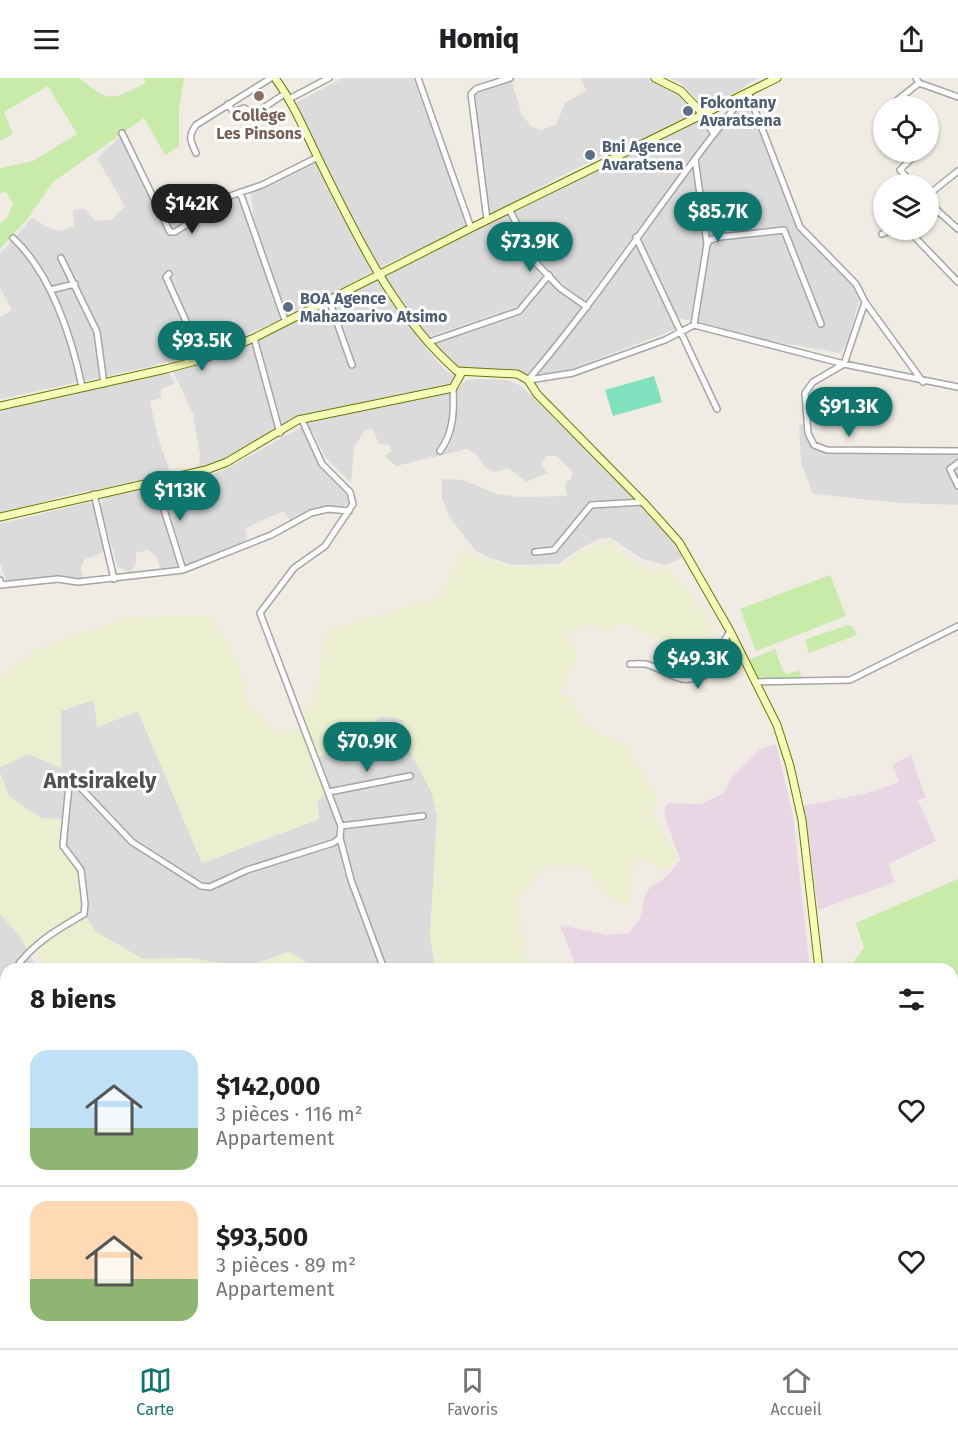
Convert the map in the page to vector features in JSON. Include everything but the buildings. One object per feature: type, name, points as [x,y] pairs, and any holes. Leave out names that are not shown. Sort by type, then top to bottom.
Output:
[{"type":"main road","points":[[273,78],[287,96],[381,274],[429,342],[449,363],[462,372],[517,374],[528,380],[537,394],[679,542],[730,631],[785,746],[804,830],[818,963]]},
{"type":"main road","points":[[655,78],[681,91],[703,114]]},
{"type":"main road","points":[[0,406],[104,384],[203,359],[254,338],[508,209],[777,78]]},
{"type":"main road","points":[[0,518],[94,494],[206,470],[227,462],[302,420],[453,388],[462,372]]},
{"type":"street","points":[[196,153],[190,133],[196,125],[273,78]]},
{"type":"street","points":[[228,104],[233,112],[244,108],[254,114],[287,96],[329,78]]},
{"type":"street","points":[[418,78],[471,228]]},
{"type":"street","points":[[487,220],[471,94],[476,89],[510,78]]},
{"type":"street","points":[[901,96],[918,81],[958,97]]},
{"type":"street","points":[[528,380],[586,307],[713,133],[747,93],[800,227],[856,284],[865,302],[923,382]]},
{"type":"street","points":[[703,114],[713,133]]},
{"type":"street","points":[[122,134],[170,232],[175,232],[240,192],[262,185],[318,158]]},
{"type":"street","points":[[694,325],[707,244],[695,159]]},
{"type":"street","points":[[904,174],[900,170],[908,162]]},
{"type":"street","points":[[939,186],[958,171]]},
{"type":"street","points":[[240,192],[285,321]]},
{"type":"street","points":[[508,209],[538,265],[560,288],[586,307]]},
{"type":"street","points":[[939,212],[958,229]]},
{"type":"street","points":[[707,244],[710,240],[720,237],[784,230],[821,324]]},
{"type":"street","points":[[636,237],[717,409]]},
{"type":"street","points":[[13,238],[50,290],[67,328],[82,387]]},
{"type":"street","points":[[918,240],[958,282]]},
{"type":"street","points":[[61,258],[97,332],[104,384]]},
{"type":"street","points":[[169,274],[166,277],[203,359]]},
{"type":"street","points":[[429,342],[519,311],[549,275]]},
{"type":"street","points":[[50,290],[75,284]]},
{"type":"street","points":[[329,300],[352,365]]},
{"type":"street","points":[[865,302],[844,364],[813,382],[805,393],[808,433],[814,445],[827,450],[958,451]]},
{"type":"street","points":[[528,380],[573,373],[682,332],[694,325],[844,364],[923,382],[958,387]]},
{"type":"street","points":[[254,338],[280,433]]},
{"type":"street","points":[[440,452],[449,438],[453,388]]},
{"type":"street","points":[[302,420],[322,464],[350,492],[353,504],[325,546],[294,568],[260,614],[341,826],[340,837],[351,880],[382,963]]},
{"type":"street","points":[[958,463],[950,469],[958,486]]},
{"type":"street","points":[[155,481],[183,570]]},
{"type":"street","points":[[94,494],[114,579]]},
{"type":"street","points":[[535,552],[554,550],[591,506],[643,502]]},
{"type":"street","points":[[0,583],[58,579],[78,582],[183,570],[271,535],[311,513],[328,509],[349,511]]},
{"type":"street","points":[[755,682],[850,680],[958,626]]},
{"type":"street","points":[[630,664],[648,665],[669,677],[696,679],[704,676],[730,631]]},
{"type":"street","points":[[328,792],[410,776]]},
{"type":"street","points":[[20,963],[56,930],[84,914],[81,870],[63,846],[69,785],[79,786],[132,842],[201,886],[210,887],[247,870],[333,843],[340,837]]},
{"type":"street","points":[[341,826],[423,816]]},
{"type":"shaded area","points":[[343,78],[413,78],[469,227],[377,268],[295,103]]},
{"type":"shaded area","points":[[581,78],[651,78],[686,98],[697,108],[695,115],[643,142],[618,148],[559,177],[489,218],[473,95],[476,91],[511,79],[522,115],[531,126],[541,130],[556,125],[565,103],[586,91]]},
{"type":"shaded area","points":[[670,78],[758,78],[736,92],[703,106],[682,84]]},
{"type":"shaded area","points":[[747,102],[797,227],[856,287],[859,299],[848,342],[840,353],[754,338],[698,322],[708,244],[715,239],[784,231],[820,324],[823,325],[786,228],[776,227],[707,238],[699,158],[730,115]]},
{"type":"shaded area","points":[[700,116],[711,132],[585,301],[555,278],[540,260],[530,247],[511,209]]},
{"type":"shaded area","points":[[122,135],[165,230],[170,235],[176,235],[238,193],[283,319],[214,348],[149,367],[0,399],[0,317],[12,310],[0,288],[0,254],[32,218],[51,229],[62,231],[74,226],[73,210],[85,209],[95,221],[111,220],[125,206],[97,158]]},
{"type":"shaded area","points":[[317,160],[374,271],[286,318],[254,220],[250,188]]},
{"type":"shaded area","points":[[695,163],[705,238],[701,278],[691,321],[676,317],[641,237]]},
{"type":"shaded area","points":[[508,211],[545,275],[524,304],[428,337],[384,276]]},
{"type":"shaded area","points":[[636,242],[676,329],[569,370],[538,374]]},
{"type":"shaded area","points":[[548,277],[560,291],[583,307],[528,376],[460,369],[434,344],[516,316],[526,308]]},
{"type":"shaded area","points":[[377,278],[429,352],[444,369],[460,379],[440,391],[316,414],[283,433],[258,338]]},
{"type":"shaded area","points":[[253,341],[277,432],[238,454],[189,472],[199,464],[200,455],[193,414],[172,369]]},
{"type":"shaded area","points":[[169,370],[174,384],[161,389],[161,398],[150,401],[158,438],[170,472],[168,475],[64,496],[0,514],[0,409]]},
{"type":"shaded area","points":[[466,380],[508,380],[521,386],[644,506],[678,546],[682,558],[666,565],[642,559],[611,538],[599,539],[558,564],[512,565],[490,558],[476,551],[450,518],[442,498],[442,479],[463,480],[497,494],[520,497],[567,496],[565,485],[572,477],[572,471],[556,456],[547,456],[541,464],[548,473],[526,482],[508,468],[495,472],[484,467],[476,454],[467,449],[396,466],[385,456],[392,451],[389,445],[379,444],[372,428],[364,431],[354,448],[351,483],[325,457],[308,423],[329,416],[444,394],[458,389]]},
{"type":"shaded area","points":[[805,423],[817,448],[958,452],[958,505],[901,503],[813,494],[801,463],[799,426]]},
{"type":"shaded area","points":[[301,427],[320,459],[341,483],[349,503],[343,507],[328,506],[309,511],[290,521],[284,511],[245,528],[248,543],[187,567],[161,486],[202,479],[235,464]]},
{"type":"shaded area","points":[[154,488],[181,568],[167,571],[160,568],[157,557],[148,550],[136,553],[136,562],[131,573],[118,567],[101,510],[103,497]]},
{"type":"shaded area","points":[[89,502],[94,507],[105,551],[84,560],[81,569],[83,578],[60,576],[31,582],[6,581],[0,563],[0,524]]},
{"type":"shaded area","points":[[94,699],[98,727],[138,711],[202,863],[319,819],[314,759],[350,745],[360,732],[382,716],[403,720],[409,750],[432,793],[437,816],[430,937],[435,963],[307,963],[289,952],[257,963],[221,963],[191,958],[143,959],[96,932],[84,914],[40,818],[9,796],[0,773],[0,767],[29,754],[61,768],[61,711]]},
{"type":"shaded area","points":[[776,744],[793,816],[809,963],[575,963],[560,925],[608,935],[629,933],[640,919],[645,895],[649,889],[667,876],[680,860],[664,813],[666,806],[670,803],[700,804],[723,794],[732,777],[760,749]]},
{"type":"shaded area","points":[[911,755],[926,798],[918,800],[936,841],[889,864],[895,882],[818,910],[804,806],[864,794],[899,782],[893,764]]},
{"type":"shaded area","points":[[0,914],[20,936],[34,963],[0,963]]},
{"type":"green space","points":[[0,78],[79,78],[98,92],[111,97],[146,83],[144,78],[184,78],[179,108],[179,146],[165,155],[144,118],[53,182],[29,217],[0,249],[0,224],[7,218],[13,203],[6,192],[0,193],[0,168],[33,161],[77,134],[48,86],[4,112],[13,134],[0,141]]},
{"type":"green space","points":[[654,376],[662,402],[613,416],[605,390]]},
{"type":"green space","points":[[611,540],[621,553],[652,572],[661,569],[671,572],[692,594],[712,629],[699,650],[685,653],[673,643],[663,643],[625,622],[601,633],[594,624],[568,631],[578,655],[559,692],[571,697],[577,715],[595,732],[626,745],[656,796],[652,815],[677,856],[673,865],[666,871],[636,858],[628,904],[623,906],[602,890],[585,866],[544,867],[518,899],[527,963],[435,963],[430,937],[437,816],[432,793],[409,750],[403,720],[382,716],[363,730],[352,743],[314,759],[329,792],[316,802],[319,819],[202,863],[138,711],[97,727],[94,700],[61,711],[61,768],[29,754],[0,767],[0,678],[36,649],[126,618],[209,615],[239,662],[246,700],[277,733],[303,727],[301,721],[317,691],[326,631],[441,596],[462,553],[513,567],[560,567],[583,550]]},
{"type":"green space","points":[[830,575],[846,616],[756,651],[740,609]]},
{"type":"green space","points":[[848,625],[852,626],[857,635],[809,653],[805,642],[807,639]]},
{"type":"green space","points":[[775,649],[783,671],[787,674],[799,670],[802,679],[758,680],[748,660]]},
{"type":"green space","points":[[0,773],[9,796],[40,818],[64,819],[63,846],[81,870],[84,914],[96,932],[143,959],[191,958],[221,963],[42,963],[39,961],[37,946],[29,952],[20,936],[0,914]]},
{"type":"green space","points":[[958,879],[958,963],[852,963],[864,948],[856,923]]},
{"type":"green space","points":[[289,952],[307,963],[257,963]]},
{"type":"place","name":"Collège Les Pinsons","points":[[259,96]]},
{"type":"place","name":"Fokontany Avaratsena","points":[[688,111]]},
{"type":"place","name":"Bni Agence Avaratsena","points":[[590,155]]},
{"type":"place","name":"BOA Agence Mahazoarivo Atsimo","points":[[288,307]]},
{"type":"district","name":"Antsirakely","points":[[100,780]]}]
